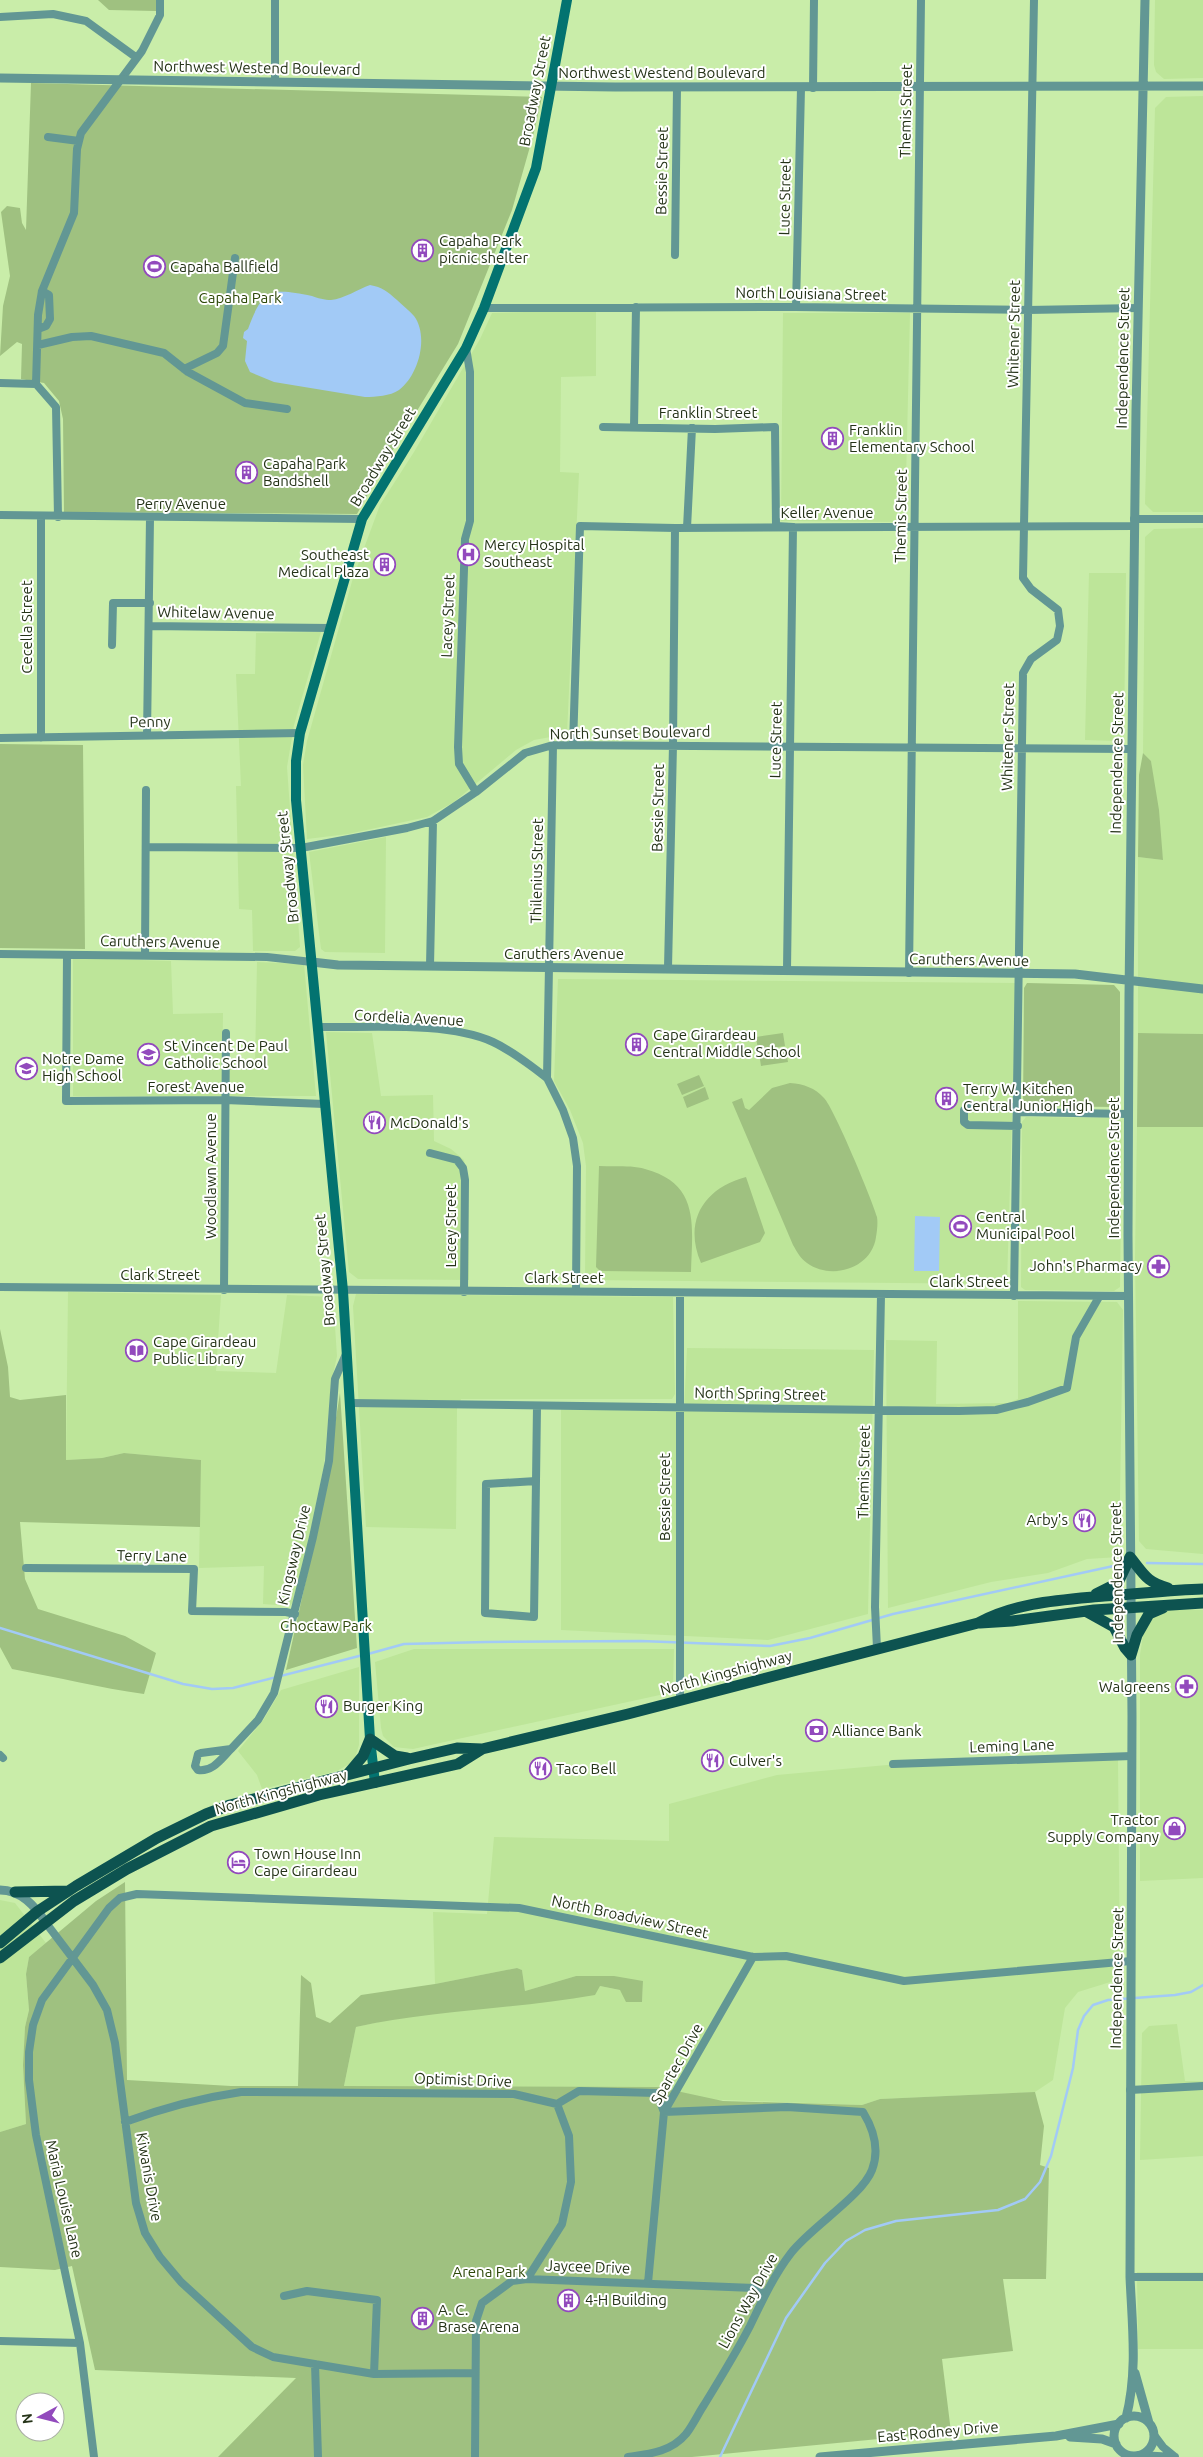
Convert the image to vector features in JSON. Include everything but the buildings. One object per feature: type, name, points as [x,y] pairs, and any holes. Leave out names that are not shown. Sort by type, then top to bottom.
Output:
[{"type":"main road","name":"Broadway Street","points":[[375,1782],[370,1739],[343,1290],[301,848],[296,778],[300,733],[362,520],[466,348],[484,308],[536,168],[567,0]]},
{"type":"main road","points":[[1088,1598],[1118,1583],[1130,1558],[1144,1577],[1152,1583],[1176,1590]]},
{"type":"main road","name":"North Kingshighway","points":[[0,1942],[38,1911],[68,1891],[157,1838],[206,1814],[230,1805],[408,1759],[457,1748],[482,1749],[680,1701],[978,1622],[996,1613],[1014,1608],[1088,1598],[1203,1589]]},
{"type":"main road","name":"North Kingshighway","points":[[978,1622],[1012,1621],[1131,1607],[1203,1603]]},
{"type":"main road","points":[[1131,1655],[1137,1635],[1149,1614],[1176,1604]]},
{"type":"main road","points":[[1085,1611],[1114,1627],[1131,1655]]},
{"type":"main road","points":[[347,1775],[363,1756],[370,1739],[396,1756],[408,1759]]},
{"type":"main road","name":"North Kingshighway","points":[[0,1958],[74,1901],[127,1870],[211,1826],[278,1805],[458,1764],[482,1749]]},
{"type":"main road","points":[[16,1892],[68,1891]]},
{"type":"street","points":[[58,517],[56,407],[36,384],[38,329],[42,291],[74,212],[79,141],[91,117],[123,79],[152,34],[160,14],[160,0]]},
{"type":"street","points":[[275,0],[275,82]]},
{"type":"street","points":[[813,88],[814,0]]},
{"type":"street","name":"Themis Street","points":[[909,973],[921,0]]},
{"type":"street","name":"Whitener Street","points":[[1014,1296],[1018,1126],[1023,672],[1032,659],[1057,640],[1060,626],[1058,610],[1032,590],[1023,578],[1034,0]]},
{"type":"street","name":"Independence Street","points":[[1123,2421],[1131,2396],[1134,2366],[1130,2277],[1132,1756],[1128,1114],[1134,522],[1145,0]]},
{"type":"street","points":[[0,17],[53,14],[86,21],[137,58]]},
{"type":"street","name":"Northwest Westend Boulevard","points":[[0,78],[552,87],[1033,88],[1203,86]]},
{"type":"street","name":"Bessie Street","points":[[675,255],[677,87]]},
{"type":"street","name":"Luce Street","points":[[796,307],[801,88]]},
{"type":"street","points":[[48,137],[79,141]]},
{"type":"street","points":[[184,369],[217,353],[223,346],[235,258]]},
{"type":"street","points":[[38,329],[46,326],[50,319],[49,295],[42,291]]},
{"type":"street","points":[[634,426],[636,307]]},
{"type":"street","name":"North Louisiana Street","points":[[484,308],[796,307],[1028,310],[1138,308]]},
{"type":"street","points":[[38,345],[72,336],[91,336],[164,353],[184,369],[245,404],[287,409]]},
{"type":"street","name":"Lacey Street","points":[[466,348],[470,372],[470,521],[465,539],[458,747],[459,764],[476,792]]},
{"type":"street","points":[[0,383],[36,384]]},
{"type":"street","name":"Franklin Street","points":[[603,427],[775,427],[776,526],[793,527]]},
{"type":"street","points":[[688,528],[692,428]]},
{"type":"street","name":"Perry Avenue","points":[[0,515],[362,520]]},
{"type":"street","name":"Cecella Street","points":[[41,516],[41,738]]},
{"type":"street","name":"Whitelaw Avenue","points":[[150,518],[149,626],[331,628]]},
{"type":"street","name":"Keller Avenue","points":[[573,745],[580,526],[675,528],[1024,527],[1203,519]]},
{"type":"street","name":"Luce Street","points":[[787,970],[793,527]]},
{"type":"street","name":"Bessie Street","points":[[668,968],[675,528]]},
{"type":"street","points":[[112,645],[113,603],[150,603]]},
{"type":"street","points":[[147,735],[149,626]]},
{"type":"street","name":"Penny","points":[[0,738],[300,733]]},
{"type":"street","name":"North Sunset Boulevard","points":[[146,847],[301,848],[433,821],[476,792],[525,753],[553,745],[790,745],[912,749],[1131,749]]},
{"type":"street","name":"Thilenius Street","points":[[553,745],[547,1078],[563,1110],[573,1138],[577,1166],[576,1290]]},
{"type":"street","points":[[145,955],[146,790]]},
{"type":"street","points":[[430,966],[433,821]]},
{"type":"street","name":"Caruthers Avenue","points":[[0,954],[276,958],[338,965],[1075,974],[1203,989]]},
{"type":"street","name":"Forest Avenue","points":[[67,955],[66,1101],[225,1100],[324,1104]]},
{"type":"street","name":"Cordelia Avenue","points":[[318,1027],[464,1032],[493,1042],[547,1078]]},
{"type":"street","name":"Woodlawn Avenue","points":[[224,1290],[226,1033]]},
{"type":"street","points":[[1018,1126],[968,1125],[964,1122],[964,1110],[969,1107],[1128,1114]]},
{"type":"street","name":"Lacey Street","points":[[430,1154],[458,1160],[463,1168],[465,1180],[464,1292]]},
{"type":"street","name":"Clark Street","points":[[0,1288],[464,1292],[576,1290],[680,1293],[1129,1296]]},
{"type":"street","name":"Bessie Street","points":[[680,1293],[678,1406],[680,1701]]},
{"type":"street","name":"Themis Street","points":[[877,1648],[875,1608],[881,1295]]},
{"type":"street","name":"North Spring Street","points":[[350,1402],[537,1406],[678,1406],[879,1411],[996,1410],[1028,1402],[1067,1388],[1076,1337],[1099,1297]]},
{"type":"street","name":"Kingsway Drive","points":[[231,1749],[258,1720],[274,1693],[295,1614],[329,1460],[335,1379],[347,1353]]},
{"type":"street","points":[[536,1480],[486,1484],[485,1612],[534,1617],[536,1480],[537,1406]]},
{"type":"street","name":"Terry Lane","points":[[26,1568],[194,1569],[192,1611],[286,1612],[295,1614]]},
{"type":"street","name":"Leming Lane","points":[[893,1764],[1132,1756]]},
{"type":"street","points":[[0,1890],[16,1892],[38,1911],[46,1923]]},
{"type":"street","name":"North Broadview Street","points":[[120,1898],[137,1894],[519,1908],[752,1957],[786,1956],[904,1981],[1131,1961]]},
{"type":"street","name":"Maria Louise Lane","points":[[94,2457],[80,2343],[36,2135],[29,2080],[29,2052],[32,2025],[42,2000],[109,1908],[120,1898]]},
{"type":"street","name":"Kiwanis Drive","points":[[46,1923],[93,1985],[107,2010],[115,2043],[136,2202],[145,2233],[160,2258],[181,2282],[252,2347],[273,2357],[374,2374],[474,2373]]},
{"type":"street","name":"Spartec Drive","points":[[648,2283],[664,2112],[752,1957]]},
{"type":"street","points":[[1130,2090],[1203,2086]]},
{"type":"street","points":[[527,2278],[562,2224],[571,2182],[569,2136],[557,2104],[579,2091],[657,2093],[664,2112]]},
{"type":"street","name":"Optimist Drive","points":[[125,2122],[173,2105],[204,2097],[241,2092],[514,2094],[557,2104]]},
{"type":"street","name":"Lions Way Drive","points":[[628,2457],[657,2452],[674,2445],[686,2434],[725,2370],[765,2294],[791,2253],[810,2232],[865,2184],[873,2168],[876,2146],[873,2128],[863,2112],[787,2107],[664,2112]]},
{"type":"street","points":[[1130,2277],[1203,2277]]},
{"type":"street","name":"Jaycee Drive","points":[[475,2457],[474,2373],[476,2321],[482,2303],[512,2281],[527,2278],[754,2288],[765,2294]]},
{"type":"street","points":[[284,2296],[308,2291],[377,2300],[374,2374]]},
{"type":"street","points":[[0,2342],[80,2343]]},
{"type":"street","points":[[315,2364],[318,2457]]},
{"type":"street","name":"Independence Street","points":[[1134,2366],[1149,2423]]},
{"type":"street","points":[[1136,2416],[1149,2423],[1154,2435],[1163,2447],[1175,2457],[1137,2456],[1123,2453],[1118,2450],[1114,2436],[1123,2421],[1136,2416]]},
{"type":"street","name":"East Rodney Drive","points":[[820,2457],[889,2454],[1058,2436],[1123,2421]]},
{"type":"street","points":[[1137,2456],[1148,2450],[1152,2445],[1154,2435]]},
{"type":"street","name":"East Rodney Drive","points":[[1058,2436],[1102,2439],[1118,2450]]},
{"type":"shaded area","points":[[1155,0],[1203,0],[1203,78],[1164,79],[1156,72],[1154,65]]},
{"type":"shaded area","points":[[1203,96],[1203,512],[1153,512],[1145,504],[1155,108],[1166,97]]},
{"type":"shaded area","name":"Mercy Hospital Southeast","points":[[596,310],[596,376],[561,377],[560,472],[579,473],[567,734],[534,740],[516,750],[454,802],[427,817],[348,834],[307,839],[303,765],[307,741],[353,578],[380,505],[414,452],[480,339],[492,313]]},
{"type":"shaded area","points":[[783,313],[910,313],[905,522],[781,521]]},
{"type":"shaded area","points":[[1203,528],[1203,1034],[1138,1033],[1138,857],[1163,860],[1151,761],[1143,753],[1145,537],[1154,529]]},
{"type":"shaded area","points":[[1089,573],[1126,573],[1124,735],[1117,741],[1085,740]]},
{"type":"shaded area","points":[[321,632],[294,725],[287,767],[300,947],[295,951],[253,951],[252,910],[239,909],[236,786],[241,786],[236,674],[255,674],[256,633]]},
{"type":"shaded area","points":[[386,837],[385,953],[325,952],[321,949],[309,852]]},
{"type":"shaded area","name":"St Vincent De Paul Catholic School","points":[[73,958],[171,961],[173,1014],[223,1013],[222,1096],[73,1096]]},
{"type":"shaded area","points":[[257,962],[304,964],[316,1096],[230,1096],[229,1063],[255,1063]]},
{"type":"shaded area","points":[[558,979],[1016,983],[1007,1284],[585,1280],[586,1166],[583,1143],[570,1110],[554,1081]]},
{"type":"shaded area","points":[[326,1032],[372,1033],[381,1096],[433,1095],[434,1141],[451,1149],[464,1160],[468,1179],[469,1280],[358,1279],[349,1272]]},
{"type":"shaded area","points":[[1026,1117],[1115,1118],[1122,1121],[1120,1287],[1114,1291],[1025,1290],[1021,1287],[1022,1122]]},
{"type":"shaded area","points":[[1137,1127],[1203,1127],[1203,1554],[1146,1549],[1139,1541],[1135,1258]]},
{"type":"shaded area","points":[[68,1292],[221,1295],[216,1371],[276,1373],[287,1295],[333,1297],[337,1356],[331,1384],[324,1466],[308,1544],[294,1601],[290,1606],[263,1604],[264,1566],[199,1568],[201,1460],[124,1453],[102,1458],[66,1460]]},
{"type":"shaded area","points":[[356,1294],[673,1297],[675,1394],[672,1399],[461,1399],[457,1408],[456,1529],[366,1527],[353,1306]]},
{"type":"shaded area","points":[[1018,1301],[1117,1302],[1123,1310],[1119,1557],[1087,1559],[1048,1573],[991,1582],[888,1608],[886,1340],[937,1341],[936,1404],[1008,1403],[1018,1399]]},
{"type":"shaded area","points":[[687,1348],[874,1350],[868,1614],[768,1640],[561,1630],[561,1408],[684,1410]]},
{"type":"shaded area","points":[[1175,1609],[1203,1610],[1203,1878],[1140,1881],[1140,1655],[1144,1628],[1156,1613]]},
{"type":"shaded area","points":[[414,1649],[674,1649],[673,1686],[669,1693],[413,1749],[394,1747],[383,1736],[381,1728],[375,1662]]},
{"type":"shaded area","points":[[359,1667],[359,1745],[354,1761],[337,1771],[262,1789],[257,1775],[238,1751],[264,1719],[281,1690]]},
{"type":"shaded area","points":[[1118,1760],[1120,1979],[1078,1992],[1065,2008],[1053,2080],[1035,2092],[880,2099],[862,2105],[344,2086],[356,2027],[401,2017],[600,1986],[620,1990],[642,2002],[643,1981],[576,1976],[525,1991],[522,1970],[517,1968],[435,1984],[433,1912],[487,1914],[494,1837],[669,1841],[669,1804],[777,1775],[887,1765]]},
{"type":"shaded area","points":[[0,1900],[15,1903],[46,1943],[29,1957],[26,1974],[29,2010],[25,2027],[23,2065],[26,2124],[0,2132]]},
{"type":"shaded area","points":[[1177,2024],[1185,2081],[1203,2081],[1203,2156],[1140,2160],[1142,2033],[1149,2026]]},
{"type":"shaded area","points":[[1137,2272],[1203,2272],[1203,2349],[1138,2349]]},
{"type":"green space","points":[[98,0],[156,0],[156,11],[109,10]]},
{"type":"green space","name":"Capaha Park","points":[[31,83],[542,97],[512,210],[458,344],[388,458],[357,514],[64,512],[63,419],[59,401],[44,383],[21,379],[22,344],[17,342],[0,356],[3,306],[10,276],[1,212],[7,206],[20,208],[22,223],[26,230]]},
{"type":"green space","points":[[0,744],[83,745],[85,949],[0,948]]},
{"type":"green space","points":[[1143,753],[1151,761],[1159,810],[1163,860],[1138,857],[1139,775]]},
{"type":"green space","points":[[1027,983],[1114,985],[1120,992],[1120,1103],[1116,1107],[1023,1106],[1024,988]]},
{"type":"green space","points":[[783,1033],[785,1046],[758,1050],[756,1037]]},
{"type":"green space","points":[[1138,1033],[1203,1034],[1203,1127],[1137,1127]]},
{"type":"green space","points":[[786,1050],[788,1062],[761,1066],[759,1053]]},
{"type":"green space","points":[[699,1075],[704,1086],[682,1095],[677,1084]]},
{"type":"green space","points":[[790,1083],[800,1084],[813,1089],[829,1105],[853,1156],[877,1217],[876,1237],[873,1248],[867,1257],[859,1264],[839,1271],[817,1268],[807,1263],[799,1255],[732,1102],[742,1098],[745,1108],[749,1110],[772,1088]]},
{"type":"green space","points":[[705,1087],[709,1099],[687,1108],[683,1097]]},
{"type":"green space","points":[[599,1166],[645,1169],[663,1176],[676,1185],[684,1196],[692,1224],[691,1272],[600,1271],[596,1267]]},
{"type":"green space","points":[[746,1177],[765,1233],[760,1242],[701,1263],[696,1248],[695,1233],[696,1220],[701,1208],[719,1189],[731,1182]]},
{"type":"green space","points":[[0,1329],[8,1367],[10,1397],[20,1400],[66,1395],[66,1460],[102,1458],[124,1453],[201,1460],[200,1527],[20,1522],[25,1579],[38,1609],[125,1636],[156,1653],[144,1694],[12,1669],[0,1647]]},
{"type":"green space","name":"Choctaw Park","points":[[340,1393],[357,1648],[286,1670],[320,1517]]},
{"type":"green space","name":"Arena Park","points":[[125,1882],[127,2080],[231,2086],[298,2086],[301,1975],[311,1983],[316,2017],[330,2023],[361,1995],[435,1984],[517,1968],[522,1970],[525,1991],[576,1976],[614,1976],[643,1981],[642,2002],[626,2002],[620,1990],[600,1986],[595,1995],[535,2004],[386,2021],[356,2027],[344,2086],[658,2087],[723,2101],[862,2105],[880,2099],[1035,2092],[1044,2126],[1040,2165],[1049,2168],[1046,2279],[1003,2279],[1013,2351],[942,2359],[951,2432],[692,2457],[218,2457],[296,2378],[95,2370],[72,2266],[55,2270],[0,2267],[0,2132],[26,2124],[23,2065],[25,2027],[29,2010],[26,1974],[29,1957],[96,1901]]},
{"type":"water","points":[[370,285],[391,295],[412,314],[421,334],[420,355],[412,375],[399,390],[387,395],[365,397],[274,382],[250,372],[245,361],[247,341],[243,338],[244,332],[248,329],[253,315],[264,298],[270,294],[287,292],[331,300],[341,298]]},
{"type":"water","points":[[915,1216],[940,1217],[939,1271],[914,1271]]},
{"type":"waterway","points":[[1147,1563],[1203,1564]]},
{"type":"waterway","points":[[368,1654],[404,1644],[486,1642],[641,1641],[770,1646],[810,1638],[893,1614],[1118,1565]]},
{"type":"waterway","points":[[0,1628],[183,1684],[212,1689],[233,1688],[363,1655]]},
{"type":"waterway","points":[[720,2457],[786,2318],[825,2263],[846,2241],[865,2230],[896,2221],[998,2210],[1025,2199],[1040,2182],[1051,2156],[1073,2068],[1078,2030],[1084,2016],[1093,2005],[1108,2000],[1175,1995],[1191,1992],[1203,1985]]},
{"type":"place","name":"Capaha Park picnic shelter","points":[[423,250]]},
{"type":"place","name":"Capaha Ballfield","points":[[154,267]]},
{"type":"place","name":"Franklin Elementary School","points":[[833,439]]},
{"type":"place","name":"Capaha Park Bandshell","points":[[247,473]]},
{"type":"place","name":"Mercy Hospital Southeast","points":[[468,554]]},
{"type":"place","name":"Southeast Medical Plaza","points":[[385,564]]},
{"type":"place","name":"Cape Girardeau Central Middle School","points":[[637,1044]]},
{"type":"place","name":"St Vincent De Paul Catholic School","points":[[148,1055]]},
{"type":"place","name":"Notre Dame High School","points":[[26,1068]]},
{"type":"place","name":"Terry W. Kitchen Central Junior High","points":[[947,1098]]},
{"type":"place","name":"McDonald's","points":[[374,1123]]},
{"type":"place","name":"Central Municipal Pool","points":[[960,1226]]},
{"type":"place","name":"John's Pharmacy","points":[[1158,1266]]},
{"type":"place","name":"Cape Girardeau Public Library","points":[[137,1351]]},
{"type":"place","name":"Arby's","points":[[1084,1520]]},
{"type":"place","name":"Walgreens","points":[[1186,1687]]},
{"type":"place","name":"Burger King","points":[[327,1706]]},
{"type":"place","name":"Alliance Bank","points":[[816,1731]]},
{"type":"place","name":"Culver's","points":[[713,1761]]},
{"type":"place","name":"Taco Bell","points":[[540,1769]]},
{"type":"place","name":"Tractor Supply Company","points":[[1175,1829]]},
{"type":"place","name":"Town House Inn Cape Girardeau","points":[[238,1863]]},
{"type":"place","name":"4-H Building","points":[[569,2300]]},
{"type":"place","name":"A. C. Brase Arena","points":[[422,2319]]}]
